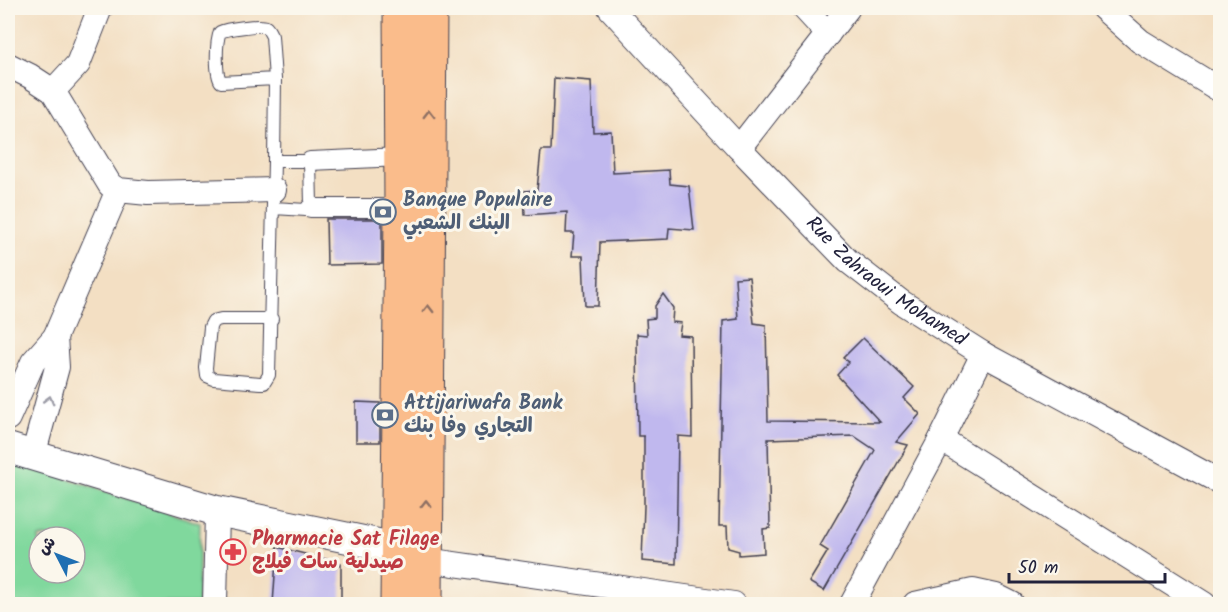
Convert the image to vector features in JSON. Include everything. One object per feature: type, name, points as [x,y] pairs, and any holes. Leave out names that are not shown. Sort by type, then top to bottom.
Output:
[{"type":"main road","points":[[400,8],[401,208],[411,554],[426,604]]},
{"type":"main road","points":[[397,604],[411,554],[430,8]]},
{"type":"street","points":[[53,91],[78,64],[100,8]]},
{"type":"street","name":"Rue Zahraoui Mohamed","points":[[610,8],[739,148],[848,261],[902,302],[982,354],[1221,482]]},
{"type":"street","points":[[804,8],[828,34]]},
{"type":"street","points":[[739,148],[848,8]]},
{"type":"street","points":[[1103,8],[1140,40],[1219,83]]},
{"type":"street","points":[[8,65],[53,91],[110,185],[118,190],[274,199]]},
{"type":"street","points":[[310,161],[400,157]]},
{"type":"street","points":[[8,418],[33,362],[54,337],[118,190]]},
{"type":"street","points":[[310,208],[401,208]]},
{"type":"street","points":[[54,337],[57,367],[20,452],[217,511],[411,554],[734,604]]},
{"type":"street","points":[[852,604],[941,439],[982,354]]},
{"type":"street","points":[[941,439],[1204,604]]},
{"type":"street","points":[[215,604],[217,511]]},
{"type":"street","points":[[915,604],[973,591],[996,596],[1012,604]]},
{"type":"lane","points":[[272,319],[213,321],[209,337],[207,376],[214,379],[260,383],[268,379],[272,319],[275,78],[272,36],[266,27],[227,29],[220,32],[217,73],[221,82],[275,78]]},
{"type":"lane","points":[[274,161],[310,161],[310,208],[274,199]]},
{"type":"green space","points":[[8,459],[200,523],[198,604],[8,604]]},
{"type":"building","points":[[554,78],[591,81],[593,132],[611,131],[613,173],[669,170],[670,184],[689,186],[694,230],[669,228],[668,239],[600,242],[598,306],[585,306],[583,256],[572,256],[574,233],[566,233],[567,212],[525,215],[524,191],[537,190],[541,150],[551,150]]},
{"type":"building","points":[[326,219],[382,219],[382,264],[327,265]]},
{"type":"building","points":[[749,277],[754,323],[766,325],[768,421],[880,422],[837,375],[849,362],[843,358],[863,338],[914,387],[904,398],[920,414],[896,442],[908,445],[824,591],[809,582],[828,551],[820,546],[875,450],[854,436],[768,439],[770,528],[763,529],[764,553],[739,555],[739,551],[728,548],[727,526],[719,526],[723,321],[738,319],[735,278]]},
{"type":"building","points":[[663,294],[673,308],[672,322],[681,323],[679,335],[691,336],[692,437],[678,436],[676,564],[642,561],[644,436],[638,436],[637,334],[647,335],[646,319],[655,318],[655,306]]},
{"type":"building","points":[[356,402],[380,403],[380,442],[356,442]]},
{"type":"building","points":[[277,547],[341,563],[341,604],[273,604]]},
{"type":"place","name":"Banque Populaire البنك الشعبي","points":[[383,212]]},
{"type":"place","name":"Attijariwafa Bank التجاري وفا بنك","points":[[385,415]]},
{"type":"place","name":"Pharmacie Sat Filage صيدلية سات فيلاج","points":[[233,552]]}]
